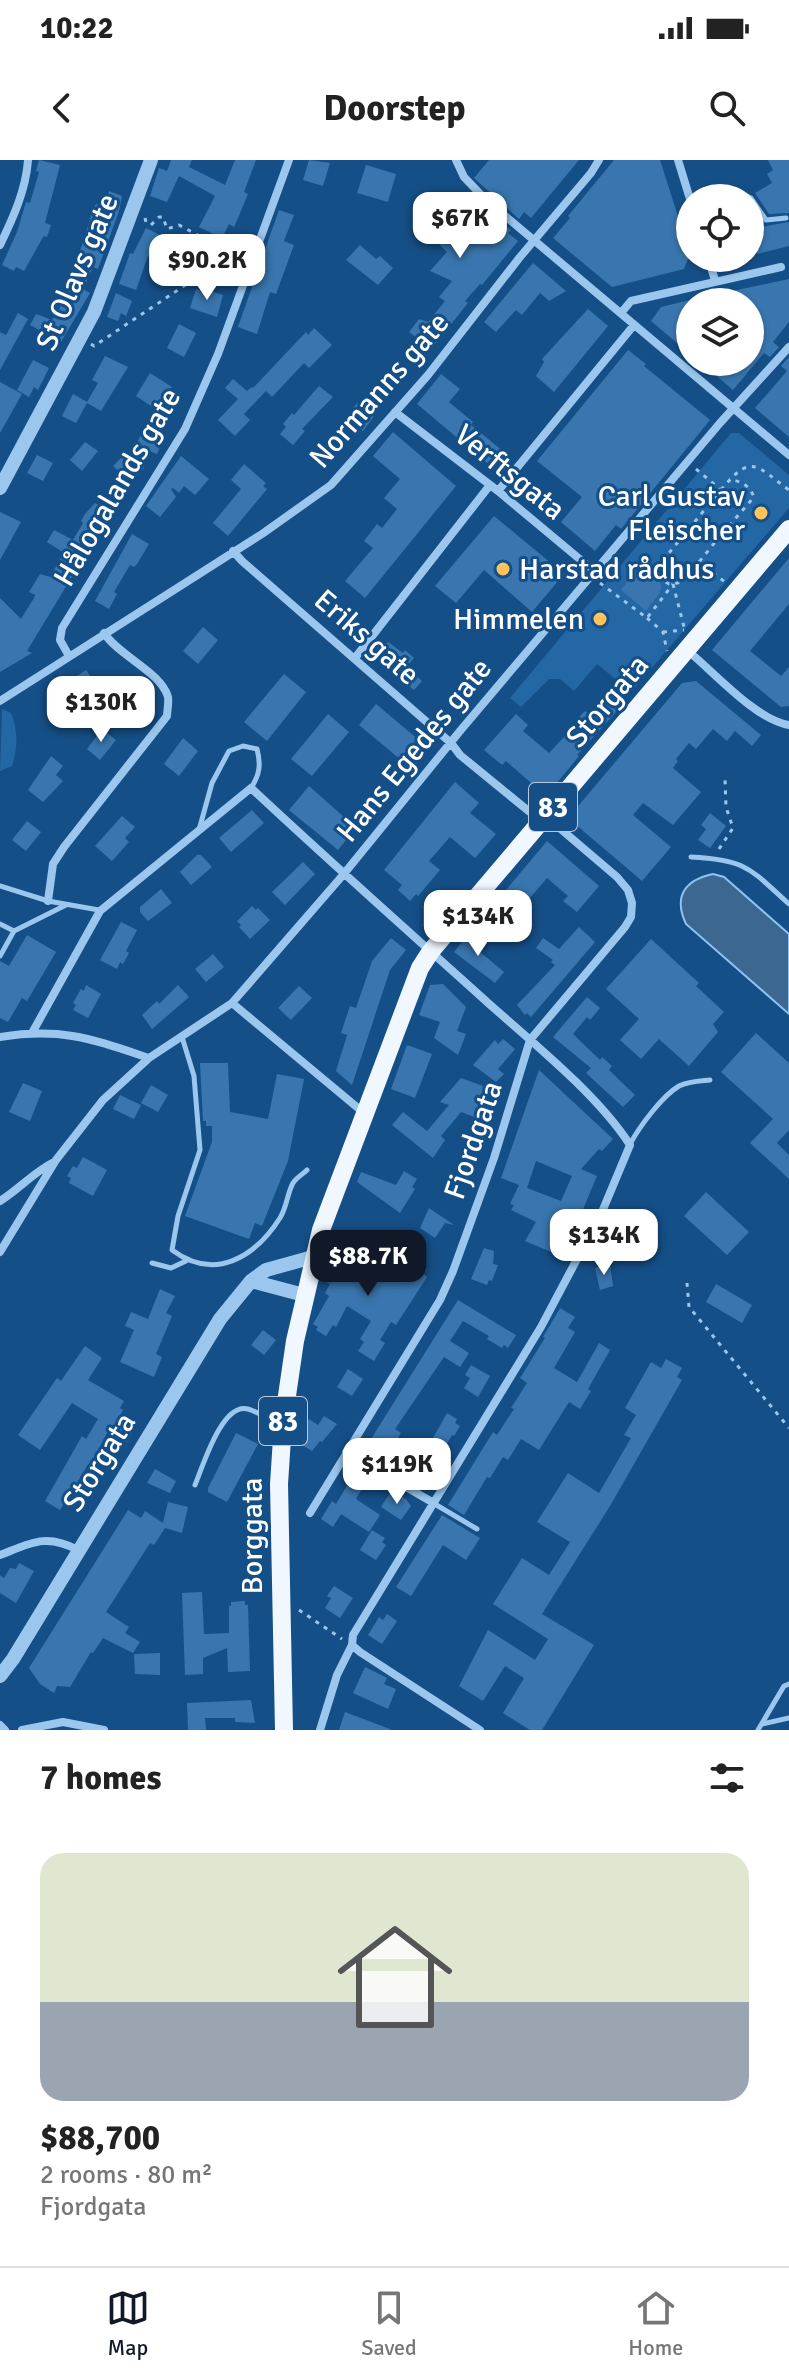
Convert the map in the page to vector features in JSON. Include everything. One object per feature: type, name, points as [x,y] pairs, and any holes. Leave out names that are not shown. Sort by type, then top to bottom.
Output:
[{"type":"highway","name":"Storgata","points":[[304,1295],[313,1257],[364,1113],[420,968],[431,951],[789,529]]},
{"type":"highway","name":"Borggata","points":[[284,1730],[278,1514],[283,1423],[304,1295]]},
{"type":"street","points":[[0,245],[18,203],[27,175],[28,160]]},
{"type":"street","name":"St Olavs gate","points":[[0,488],[109,278],[151,160]]},
{"type":"street","name":"Hålogalands gate","points":[[69,656],[60,640],[62,628],[185,429],[218,354],[289,160]]},
{"type":"street","name":"Normanns gate","points":[[0,701],[316,498],[331,485],[395,412],[599,160]]},
{"type":"street","points":[[678,160],[685,184]]},
{"type":"street","points":[[458,164],[464,177],[485,199],[789,455]]},
{"type":"street","points":[[621,313],[631,301],[781,267]]},
{"type":"street","points":[[712,272],[715,280]]},
{"type":"street","points":[[498,491],[634,325]]},
{"type":"street","name":"Hans Egedes gate","points":[[0,1252],[56,1160],[103,1100],[149,1058],[232,1003],[343,875],[594,571],[789,347]]},
{"type":"street","name":"Verftsgata","points":[[395,412],[498,491],[594,571]]},
{"type":"street","points":[[355,658],[490,485]]},
{"type":"street","name":"Eriks gate","points":[[233,551],[472,764],[531,813],[543,819]]},
{"type":"street","points":[[48,901],[53,864],[167,716],[169,698],[160,682],[112,646],[104,633]]},
{"type":"street","points":[[687,650],[763,715],[789,725]]},
{"type":"street","points":[[32,1033],[100,911],[251,788],[343,875],[530,1040],[615,1123],[630,1145],[576,1266],[357,1626],[352,1645],[337,1675],[320,1730]]},
{"type":"street","name":"Fjordgata","points":[[310,1513],[440,1300],[506,1121],[530,1040],[631,917],[632,903],[628,890],[617,877],[556,825],[543,819]]},
{"type":"street","points":[[232,1003],[364,1113]]},
{"type":"street","points":[[0,1037],[50,1032],[86,1038],[149,1058]]},
{"type":"street","name":"Hans Egedes gate","points":[[0,1201],[56,1160]]},
{"type":"street","name":"Storgata","points":[[0,1676],[220,1319],[251,1281],[266,1270],[313,1257]]},
{"type":"street","points":[[251,1281],[304,1295]]},
{"type":"street","points":[[346,1452],[432,1502]]},
{"type":"street","points":[[0,1555],[34,1541],[50,1539],[78,1550]]},
{"type":"street","points":[[352,1645],[480,1730]]},
{"type":"street","points":[[22,1730],[63,1722],[104,1730]]},
{"type":"street","points":[[0,1725],[5,1730]]},
{"type":"lane","points":[[764,217],[766,220],[786,218]]},
{"type":"lane","points":[[198,831],[212,783],[229,751],[243,746],[257,749],[259,777],[251,788]]},
{"type":"lane","points":[[691,857],[747,866],[789,904]]},
{"type":"lane","points":[[0,886],[48,901],[100,911]]},
{"type":"lane","points":[[0,956],[14,931],[67,904]]},
{"type":"lane","points":[[0,924],[14,931]]},
{"type":"lane","points":[[182,1037],[194,1076],[200,1150],[178,1216],[172,1250],[186,1261]]},
{"type":"lane","points":[[630,1145],[640,1127],[676,1088],[710,1080]]},
{"type":"lane","points":[[152,1263],[171,1268],[186,1261],[230,1263],[250,1253],[280,1219],[294,1182],[307,1170]]},
{"type":"lane","points":[[195,1485],[230,1414],[238,1409],[247,1409],[283,1423]]},
{"type":"lane","points":[[432,1502],[477,1529]]},
{"type":"lane","points":[[760,1727],[784,1686],[789,1684]]},
{"type":"lane","points":[[760,1727],[789,1718]]},
{"type":"path","points":[[138,200],[145,203],[148,225],[163,217],[167,229],[179,225],[252,259]]},
{"type":"path","points":[[80,339],[94,346],[144,314],[187,284],[219,246]]},
{"type":"path","points":[[663,632],[687,630],[673,584],[660,578],[659,565],[729,479],[742,467],[754,465],[789,490]]},
{"type":"path","points":[[696,469],[721,490]]},
{"type":"path","points":[[647,618],[673,584],[678,583],[699,562],[754,497],[751,489],[729,479]]},
{"type":"path","points":[[694,522],[716,541]]},
{"type":"path","points":[[699,562],[728,584]]},
{"type":"path","points":[[600,583],[663,632],[668,656]]},
{"type":"path","points":[[712,858],[733,828],[726,807],[725,779]]},
{"type":"path","points":[[687,1283],[689,1307],[789,1428]]},
{"type":"path","points":[[280,1598],[352,1645]]},
{"type":"shaded area","points":[[731,433],[739,433],[789,475],[789,508],[631,692],[597,664],[574,691],[560,679],[549,679],[521,707],[510,698]]},
{"type":"shaded area","points":[[2,709],[11,713],[16,746],[12,766],[0,771]]},
{"type":"shaded area","points":[[713,874],[724,877],[789,934],[789,1014],[686,924],[681,905],[684,891],[695,880]]},
{"type":"building","points":[[39,160],[60,165],[45,223],[51,225],[47,237],[44,236],[24,271],[16,267],[14,271],[2,265],[26,202],[30,203],[39,172],[36,171]]},
{"type":"building","points":[[171,160],[192,160],[189,167],[225,185],[235,160],[256,160],[244,192],[248,194],[238,218],[234,227],[229,224],[222,238],[199,227],[215,196],[179,176],[167,202],[150,196],[159,168],[167,171]]},
{"type":"building","points":[[309,160],[330,163],[323,186],[303,180]]},
{"type":"building","points":[[489,160],[579,160],[531,218],[524,212],[519,219],[474,178]]},
{"type":"building","points":[[614,160],[660,160],[676,210],[676,271],[612,287],[553,238],[570,218],[568,216]]},
{"type":"building","points":[[768,160],[789,160],[789,213],[769,214],[764,206],[764,188],[772,183],[767,174],[773,170]]},
{"type":"building","points":[[366,165],[396,174],[388,202],[357,193]]},
{"type":"building","points":[[109,191],[122,196],[119,211],[98,269],[93,267],[83,289],[90,293],[61,342],[30,325],[36,314],[52,320],[56,315],[76,276],[78,268],[75,267],[93,210],[96,204],[104,206]]},
{"type":"building","points":[[435,196],[463,222],[470,214],[475,218],[484,208],[511,230],[508,233],[518,241],[465,301],[468,303],[431,349],[409,332],[419,319],[428,322],[445,301],[439,297],[452,281],[430,271],[447,252],[413,219]]},
{"type":"building","points":[[279,210],[294,215],[284,241],[294,245],[276,294],[270,292],[257,334],[238,327]]},
{"type":"building","points":[[789,222],[789,246],[764,252],[764,226]]},
{"type":"building","points":[[146,228],[194,252],[187,267],[182,265],[178,272],[148,256],[136,290],[119,284],[130,253],[133,254]]},
{"type":"building","points":[[360,245],[376,259],[380,256],[393,268],[378,285],[346,260]]},
{"type":"building","points":[[533,263],[566,291],[549,301],[540,293],[522,315],[516,310],[496,332],[484,322]]},
{"type":"building","points":[[789,279],[789,322],[773,342],[779,347],[770,357],[764,353],[764,288],[746,288]]},
{"type":"building","points":[[202,288],[223,295],[217,317],[190,308],[196,289],[202,291]]},
{"type":"building","points":[[116,293],[132,301],[126,316],[121,313],[118,321],[107,317]]},
{"type":"building","points":[[676,303],[676,342],[651,321],[661,307]]},
{"type":"building","points":[[588,309],[608,326],[554,392],[536,376],[544,362],[542,359]]},
{"type":"building","points":[[18,313],[28,319],[0,370],[0,332],[6,335]]},
{"type":"building","points":[[179,324],[196,333],[184,357],[167,348]]},
{"type":"building","points":[[314,328],[332,345],[309,368],[304,363],[272,397],[266,391],[244,414],[250,420],[235,436],[218,420],[238,399],[225,388],[233,379],[247,391],[253,388],[306,332],[308,335]]},
{"type":"building","points":[[628,350],[710,420],[621,529],[616,525],[595,551],[561,522],[582,497],[537,461]]},
{"type":"building","points":[[105,356],[128,367],[101,411],[87,403],[76,423],[62,416],[73,394],[87,402],[98,383],[92,380]]},
{"type":"building","points":[[789,357],[789,437],[755,408],[787,371],[781,366]]},
{"type":"building","points":[[33,360],[49,368],[38,390],[34,387],[29,397],[17,390]]},
{"type":"building","points":[[150,373],[172,387],[157,410],[136,396]]},
{"type":"building","points":[[441,374],[460,389],[449,402],[504,452],[492,467],[417,404]]},
{"type":"building","points":[[716,376],[745,376],[733,390]]},
{"type":"building","points":[[0,382],[22,394],[0,433]]},
{"type":"building","points":[[319,386],[333,397],[302,429],[305,431],[293,445],[280,434],[286,427],[283,424]]},
{"type":"building","points":[[357,403],[374,416],[363,431],[349,421],[352,417],[349,414]]},
{"type":"building","points":[[143,429],[164,437],[157,454],[136,446]]},
{"type":"building","points":[[393,432],[456,486],[365,598],[345,581],[373,548],[364,541],[377,524],[382,528],[397,509],[384,498],[400,479],[373,456]]},
{"type":"building","points":[[85,442],[98,451],[82,471],[70,460]]},
{"type":"building","points":[[127,452],[144,468],[131,482],[113,466]]},
{"type":"building","points":[[37,455],[53,463],[43,481],[27,473]]},
{"type":"building","points":[[181,456],[209,479],[195,495],[184,486],[179,493],[171,489],[176,497],[160,517],[146,506]]},
{"type":"building","points":[[244,464],[266,483],[263,486],[267,489],[228,536],[213,523],[241,489],[231,480]]},
{"type":"building","points":[[95,503],[111,512],[27,651],[32,653],[0,672],[0,598],[21,619],[34,598],[35,595],[29,592],[40,574],[50,577],[64,553],[47,542],[54,530],[73,540],[85,514]]},
{"type":"building","points":[[0,512],[21,522],[0,560]]},
{"type":"building","name":"Harstad rådhus","points":[[494,516],[564,574],[532,612],[484,570],[456,603],[435,586]]},
{"type":"building","points":[[132,534],[149,544],[137,564],[134,567],[130,565],[114,592],[117,594],[109,609],[95,601]]},
{"type":"building","points":[[789,558],[789,604],[750,651],[781,676],[789,667],[789,706],[781,707],[712,650]]},
{"type":"building","points":[[646,570],[660,581],[661,588],[646,611],[621,590],[635,572]]},
{"type":"building","points":[[203,627],[218,640],[198,664],[183,651]]},
{"type":"building","points":[[388,642],[414,658],[406,667],[422,681],[414,690],[374,658]]},
{"type":"building","points":[[86,670],[98,687],[78,700],[66,683]]},
{"type":"building","points":[[284,674],[306,692],[267,741],[244,722]]},
{"type":"building","points":[[696,681],[761,735],[752,746],[735,731],[727,741],[713,729],[696,749],[689,743],[673,768],[701,792],[673,825],[643,803],[633,815],[671,847],[642,881],[568,818],[682,683]]},
{"type":"building","points":[[613,690],[626,701],[577,755],[546,796],[506,761],[502,765],[484,750],[516,714],[528,725],[523,731],[549,753],[585,711],[591,715]]},
{"type":"building","points":[[133,691],[147,702],[132,721],[118,710]]},
{"type":"building","points":[[376,704],[426,746],[410,764],[407,765],[359,725]]},
{"type":"building","points":[[328,714],[349,732],[312,776],[291,759]]},
{"type":"building","points":[[102,729],[116,740],[100,760],[87,749]]},
{"type":"building","points":[[183,738],[198,751],[179,776],[164,764]]},
{"type":"building","points":[[51,756],[63,766],[56,775],[63,781],[43,802],[28,790]]},
{"type":"building","points":[[455,782],[479,803],[470,813],[496,834],[475,858],[450,837],[429,861],[440,870],[410,901],[398,890],[402,885],[384,870]]},
{"type":"building","points":[[309,786],[354,830],[338,850],[289,810]]},
{"type":"building","points":[[252,810],[264,823],[231,852],[219,838]]},
{"type":"building","points":[[710,813],[726,826],[710,848],[698,840],[706,829],[701,825]]},
{"type":"building","points":[[122,816],[135,827],[125,838],[129,842],[112,861],[95,846]]},
{"type":"building","points":[[27,821],[41,832],[26,851],[12,840]]},
{"type":"building","points":[[547,841],[599,886],[577,912],[563,901],[568,896],[547,878],[511,920],[520,927],[512,937],[485,915]]},
{"type":"building","points":[[197,855],[201,855],[212,867],[191,885],[180,872]]},
{"type":"building","points":[[303,862],[315,874],[285,905],[272,892]]},
{"type":"building","points":[[161,889],[172,903],[148,921],[140,912],[140,907]]},
{"type":"building","points":[[252,906],[270,920],[250,939],[237,921]]},
{"type":"building","points":[[121,922],[137,930],[126,951],[129,953],[117,969],[100,960]]},
{"type":"building","points":[[579,927],[595,942],[531,1017],[527,1013],[525,1015],[517,1005],[555,965],[536,948],[543,938],[559,949]]},
{"type":"building","points":[[468,934],[473,938],[476,935],[484,942],[479,951],[504,972],[495,983],[454,952]]},
{"type":"building","points":[[27,935],[56,952],[27,1001],[22,998],[8,1022],[0,1018],[0,961],[9,966]]},
{"type":"building","points":[[391,938],[406,950],[390,970],[352,1085],[336,1071],[347,1035],[341,1033],[350,1006],[356,1008],[372,961]]},
{"type":"building","points":[[651,939],[699,983],[696,986],[724,1012],[713,1024],[718,1032],[689,1066],[659,1039],[641,1059],[620,1040],[639,1019],[606,989]]},
{"type":"building","points":[[213,954],[224,967],[206,982],[195,969]]},
{"type":"building","points":[[443,984],[466,1007],[457,1031],[466,1034],[458,1055],[434,1038],[440,1022],[419,1015],[430,985]]},
{"type":"building","points":[[86,985],[101,994],[88,1018],[73,1010],[76,1005],[73,1003]]},
{"type":"building","points":[[178,985],[189,997],[152,1029],[142,1015],[157,1001],[159,1004]]},
{"type":"building","points":[[299,986],[312,998],[291,1020],[278,1008]]},
{"type":"building","points":[[587,997],[600,1008],[590,1020],[587,1017],[573,1034],[600,1060],[602,1057],[612,1066],[609,1070],[635,1095],[623,1107],[586,1073],[591,1068],[553,1037]]},
{"type":"building","points":[[756,1033],[789,1063],[789,1130],[777,1143],[789,1155],[789,1179],[750,1143],[773,1119],[721,1072]]},
{"type":"building","points":[[503,1039],[515,1049],[498,1069],[504,1074],[496,1082],[473,1065],[495,1040],[498,1044]]},
{"type":"building","points":[[407,1045],[432,1054],[415,1098],[391,1089]]},
{"type":"building","points":[[200,1063],[228,1063],[230,1112],[268,1119],[277,1074],[304,1079],[288,1161],[262,1226],[255,1223],[249,1239],[185,1216],[212,1142],[212,1126],[206,1126],[206,1121],[203,1121]]},
{"type":"building","points":[[539,1070],[613,1139],[581,1169],[597,1176],[563,1257],[525,1241],[536,1222],[511,1210],[514,1205],[510,1204],[519,1185],[501,1178]],"holes":[[[536,1161],[572,1176],[561,1201],[527,1188]]]},
{"type":"building","points":[[461,1078],[491,1089],[482,1098],[495,1102],[488,1122],[461,1112],[441,1136],[445,1140],[433,1158],[392,1125],[403,1112],[427,1131],[449,1105],[440,1102]]},
{"type":"building","points":[[23,1083],[42,1091],[30,1121],[9,1112]]},
{"type":"building","points":[[151,1085],[168,1095],[158,1112],[141,1103]]},
{"type":"building","points":[[120,1095],[141,1105],[134,1119],[113,1109]]},
{"type":"building","points":[[83,1157],[107,1170],[93,1196],[69,1183],[71,1178],[67,1176],[73,1166],[77,1168]]},
{"type":"building","points":[[404,1171],[417,1179],[412,1187],[415,1189],[400,1213],[357,1182],[361,1172],[396,1185]]},
{"type":"building","points":[[706,1192],[749,1232],[727,1255],[684,1216]]},
{"type":"building","points":[[429,1208],[454,1225],[445,1223],[435,1238],[420,1228]]},
{"type":"building","points":[[484,1248],[494,1251],[493,1264],[498,1265],[492,1281],[489,1280],[487,1285],[471,1279]]},
{"type":"building","points":[[339,1251],[398,1282],[411,1259],[427,1269],[424,1274],[427,1277],[396,1325],[391,1322],[380,1340],[385,1343],[374,1361],[358,1351],[364,1342],[360,1339],[371,1321],[347,1306],[336,1327],[333,1325],[326,1336],[313,1324],[329,1296],[325,1293],[330,1284],[324,1281]]},
{"type":"building","points":[[610,1264],[613,1286],[600,1290],[595,1268]]},
{"type":"building","points":[[716,1284],[752,1305],[742,1323],[706,1302]]},
{"type":"building","points":[[160,1289],[175,1296],[166,1313],[172,1316],[156,1354],[162,1357],[154,1377],[120,1362],[134,1330],[125,1326],[131,1312],[148,1319]]},
{"type":"building","points":[[458,1300],[516,1335],[508,1348],[504,1345],[502,1348],[487,1339],[489,1336],[463,1321],[450,1341],[469,1353],[460,1367],[444,1357],[395,1429],[401,1433],[387,1456],[373,1447],[376,1442],[371,1439]]},
{"type":"building","points":[[560,1308],[575,1317],[568,1328],[575,1332],[554,1368],[577,1382],[599,1343],[610,1350],[588,1389],[591,1391],[580,1409],[569,1402],[539,1450],[521,1439],[508,1460],[503,1457],[490,1478],[487,1477],[464,1515],[448,1505],[493,1432],[497,1435],[514,1409],[511,1408],[527,1383],[520,1378]]},
{"type":"building","points":[[263,1330],[276,1340],[264,1355],[251,1345]]},
{"type":"building","points":[[85,1346],[102,1358],[88,1380],[124,1401],[117,1421],[133,1431],[127,1442],[108,1431],[91,1464],[60,1510],[45,1501],[82,1436],[86,1439],[98,1419],[72,1403],[40,1450],[18,1435],[57,1378],[61,1381]]},
{"type":"building","points":[[666,1359],[682,1368],[677,1377],[682,1380],[610,1506],[542,1614],[594,1645],[542,1730],[530,1730],[503,1713],[524,1678],[505,1666],[483,1701],[459,1686],[488,1630],[535,1660],[548,1639],[493,1604],[522,1558],[549,1575],[570,1542],[537,1522],[568,1473],[599,1493],[631,1438],[624,1435],[636,1415],[625,1408],[651,1362],[661,1368]]},
{"type":"building","points":[[471,1365],[490,1376],[478,1397],[464,1388],[470,1378],[465,1375]]},
{"type":"building","points":[[348,1369],[363,1379],[352,1396],[337,1387]]},
{"type":"building","points":[[447,1413],[457,1419],[455,1423],[460,1426],[427,1478],[416,1471],[418,1467],[411,1463],[419,1451],[424,1454]]},
{"type":"building","points":[[324,1416],[337,1424],[322,1442],[312,1451],[297,1442],[309,1419],[318,1425]]},
{"type":"building","points":[[236,1433],[258,1444],[227,1502],[208,1492],[208,1488]]},
{"type":"building","points":[[155,1469],[176,1481],[170,1493],[147,1483]]},
{"type":"building","points":[[357,1469],[369,1477],[356,1499],[380,1515],[369,1532],[341,1514],[333,1527],[321,1519],[332,1501],[336,1504]]},
{"type":"building","points":[[390,1493],[395,1496],[397,1493],[411,1506],[401,1520],[381,1507]]},
{"type":"building","points":[[168,1502],[188,1507],[182,1533],[165,1528],[154,1545],[150,1543],[106,1612],[129,1627],[125,1633],[140,1642],[133,1653],[103,1638],[70,1687],[57,1686],[54,1693],[40,1684],[29,1668],[128,1510],[141,1518],[145,1511],[163,1523]]},
{"type":"building","points":[[442,1515],[480,1538],[466,1560],[443,1545],[411,1596],[396,1587]]},
{"type":"building","points":[[372,1530],[385,1538],[382,1542],[386,1545],[376,1560],[360,1550]]},
{"type":"building","points":[[19,1563],[34,1571],[16,1603],[0,1593],[0,1575],[4,1578],[10,1568],[16,1569]]},
{"type":"building","points":[[334,1586],[353,1598],[340,1618],[325,1608],[331,1598],[327,1596]]},
{"type":"building","points":[[202,1592],[204,1634],[229,1633],[231,1602],[245,1601],[248,1605],[250,1671],[228,1672],[227,1648],[203,1658],[203,1674],[185,1675],[182,1593]]},
{"type":"building","points":[[387,1614],[397,1621],[382,1644],[368,1635],[379,1617],[383,1620]]},
{"type":"building","points":[[160,1653],[160,1675],[135,1674],[134,1654]]},
{"type":"building","points":[[365,1667],[387,1678],[384,1684],[396,1689],[388,1709],[353,1693]]},
{"type":"building","points":[[251,1700],[255,1723],[235,1722],[235,1718],[205,1718],[206,1730],[188,1730],[187,1703]]},
{"type":"building","points":[[345,1712],[390,1729],[390,1730],[339,1730]]},
{"type":"place","name":"Carl Gustav Fleischer","points":[[761,513]]},
{"type":"place","name":"Harstad rådhus","points":[[503,569]]},
{"type":"place","name":"Himmelen","points":[[600,619]]}]
